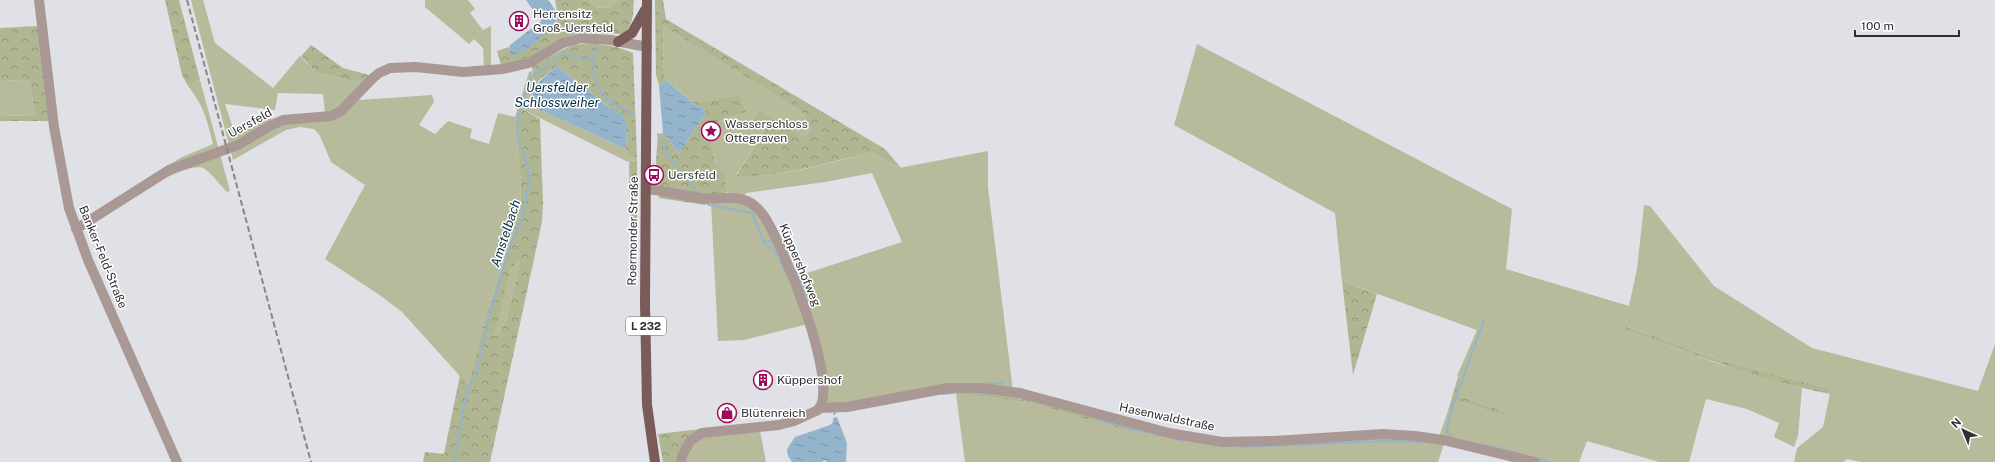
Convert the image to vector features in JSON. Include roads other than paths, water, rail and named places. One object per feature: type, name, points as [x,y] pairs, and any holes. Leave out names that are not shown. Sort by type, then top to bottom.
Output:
[{"type":"main road","points":[[618,42],[637,28],[647,2]]},
{"type":"main road","name":"Roermonder Straße","points":[[647,2],[647,189],[645,304],[647,405],[654,462]]},
{"type":"street","name":"Banker-Feld-Straße","points":[[39,1],[54,127],[69,208],[107,305],[177,462]]},
{"type":"street","name":"Uersfeld","points":[[76,229],[169,170],[238,145],[283,120],[336,114],[347,106],[373,78],[379,73],[390,68],[416,67],[463,72],[494,70],[529,63],[570,41],[594,38],[647,47]]},
{"type":"street","name":"Küppershofweg","points":[[647,189],[701,198],[743,199],[751,203],[764,216],[801,293],[820,360],[822,380],[820,408]]},
{"type":"street","name":"Hasenwaldstraße","points":[[820,408],[842,408],[948,388],[980,388],[1020,393],[1169,433],[1222,442],[1274,442],[1383,434],[1415,436],[1455,442],[1535,462]]},
{"type":"street","points":[[681,459],[690,441],[702,433],[778,425],[794,421],[820,408]]},
{"type":"water","points":[[526,0],[548,0],[556,11],[558,18],[537,41],[522,51],[511,55],[509,50],[510,45],[541,21]]},
{"type":"water","name":"Uersfelder Schlossweiher","points":[[557,66],[606,105],[623,115],[627,127],[626,149],[536,108],[532,102],[533,90],[542,79]]},
{"type":"water","points":[[667,81],[695,105],[704,108],[706,113],[679,153],[663,133],[659,85]]},
{"type":"water","points":[[837,417],[847,443],[846,462],[827,462],[825,460],[822,462],[792,462],[788,456],[787,449],[795,437],[830,425],[833,422],[833,418]]},
{"type":"waterway","name":"Amstelbach","points":[[457,450],[463,409],[469,387],[476,375],[491,308],[494,304],[510,246],[522,220],[529,181],[527,163],[517,137],[518,117],[530,78],[562,55],[588,59],[595,55],[597,48]]},
{"type":"waterway","points":[[594,57],[593,69],[598,87],[602,94],[616,105],[634,115]]},
{"type":"waterway","name":"Amstelbach","points":[[523,101],[529,103]]},
{"type":"waterway","points":[[658,134],[667,154],[699,194]]},
{"type":"waterway","points":[[704,202],[710,205],[752,213],[765,245],[774,250],[777,256]]},
{"type":"waterway","points":[[764,243],[773,241]]},
{"type":"waterway","points":[[779,260],[786,273]]},
{"type":"waterway","points":[[795,270],[802,283],[807,302]]},
{"type":"waterway","points":[[1451,437],[1447,433],[1449,417],[1484,320]]},
{"type":"waterway","points":[[982,384],[1003,383]]},
{"type":"waterway","points":[[942,394],[954,393]]},
{"type":"waterway","points":[[976,393],[990,394]]},
{"type":"waterway","points":[[1097,419],[1147,433]]},
{"type":"waterway","points":[[1153,434],[1160,436]]},
{"type":"waterway","points":[[1174,439],[1183,441]]},
{"type":"waterway","points":[[1239,447],[1389,441],[1423,442]]},
{"type":"waterway","points":[[1485,445],[1517,453]]},
{"type":"waterway","name":"Amstelbach","points":[[454,462],[456,456]]},
{"type":"waterway","points":[[1537,458],[1549,462]]},
{"type":"railway","points":[[187,0],[311,462]]},
{"type":"place","name":"Herrensitz Groß-Uersfeld","points":[[519,21]]},
{"type":"place","name":"Wasserschloss Ottegraven","points":[[711,131]]},
{"type":"place","name":"Uersfeld","points":[[654,175]]},
{"type":"place","name":"Küppershof","points":[[763,380]]},
{"type":"place","name":"Blütenreich","points":[[727,413]]}]
